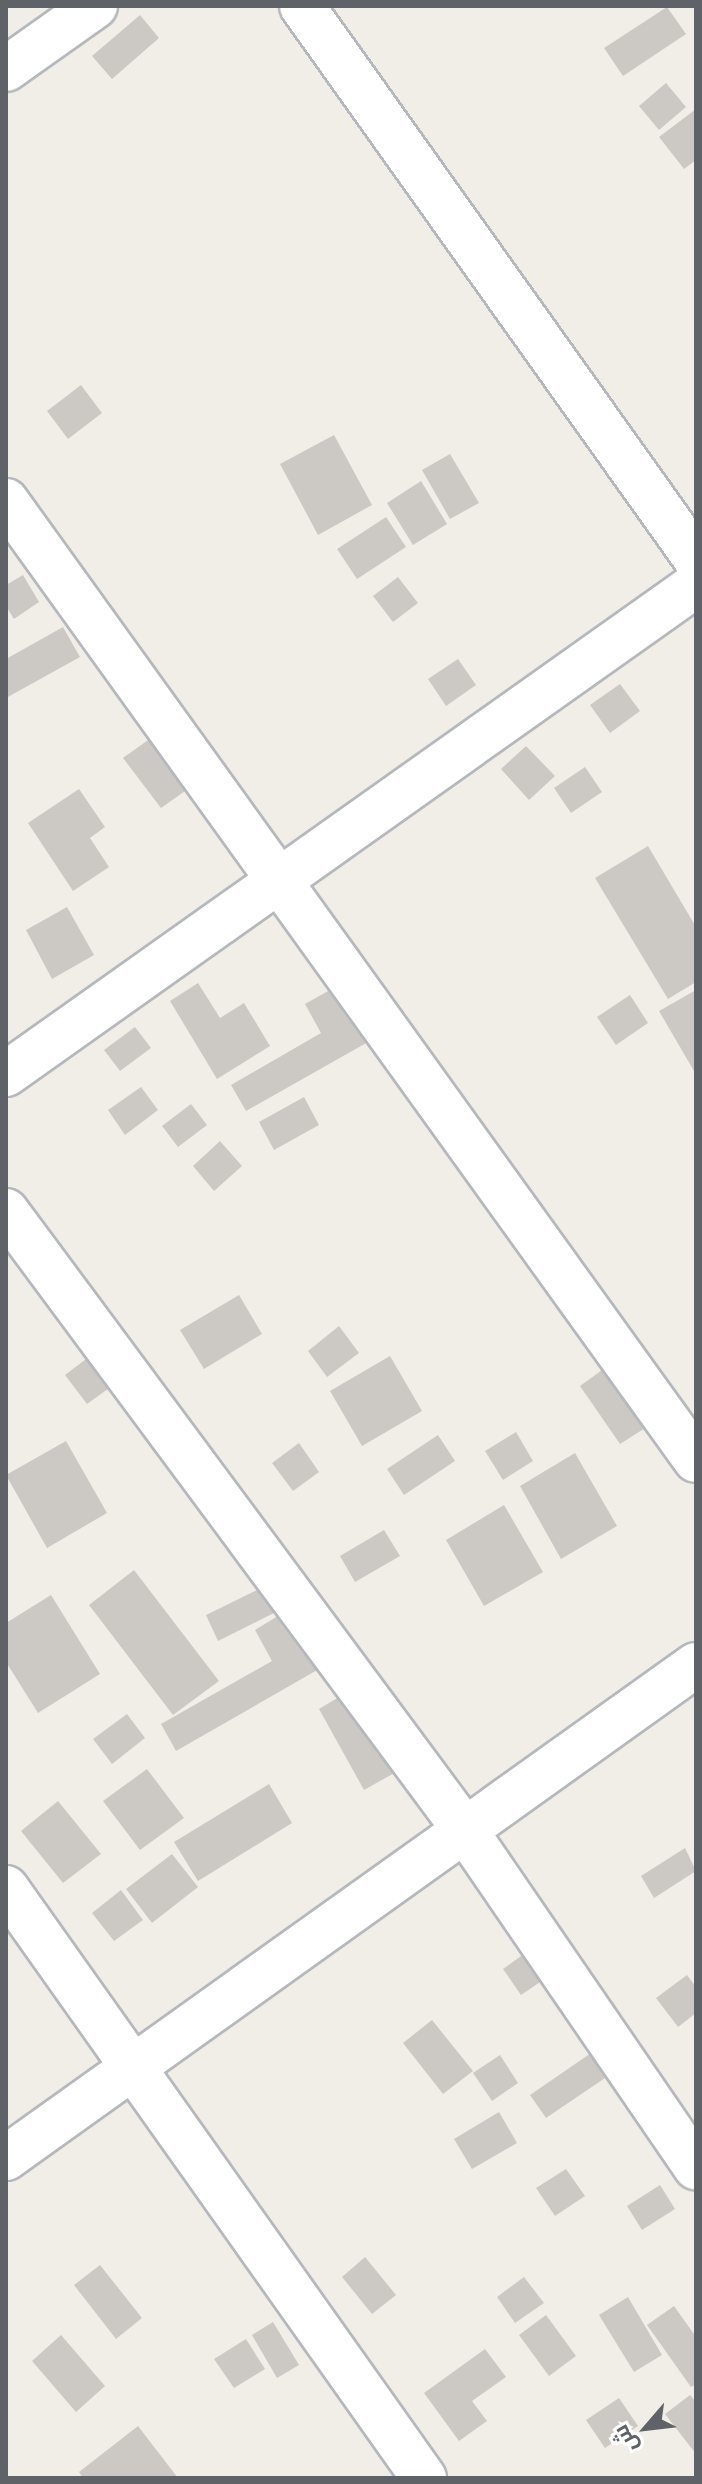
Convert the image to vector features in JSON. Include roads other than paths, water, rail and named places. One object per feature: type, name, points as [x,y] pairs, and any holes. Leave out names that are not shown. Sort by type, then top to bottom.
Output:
[{"type":"street","points":[[6,69],[95,6]]},
{"type":"street","points":[[302,6],[696,559]]},
{"type":"street","points":[[6,501],[696,1460]]},
{"type":"street","points":[[6,1074],[278,877],[696,585]]},
{"type":"street","points":[[6,1211],[465,1830],[696,2167]]},
{"type":"street","points":[[6,2158],[696,1665]]},
{"type":"street","points":[[6,1888],[134,2064],[424,2478]]}]
